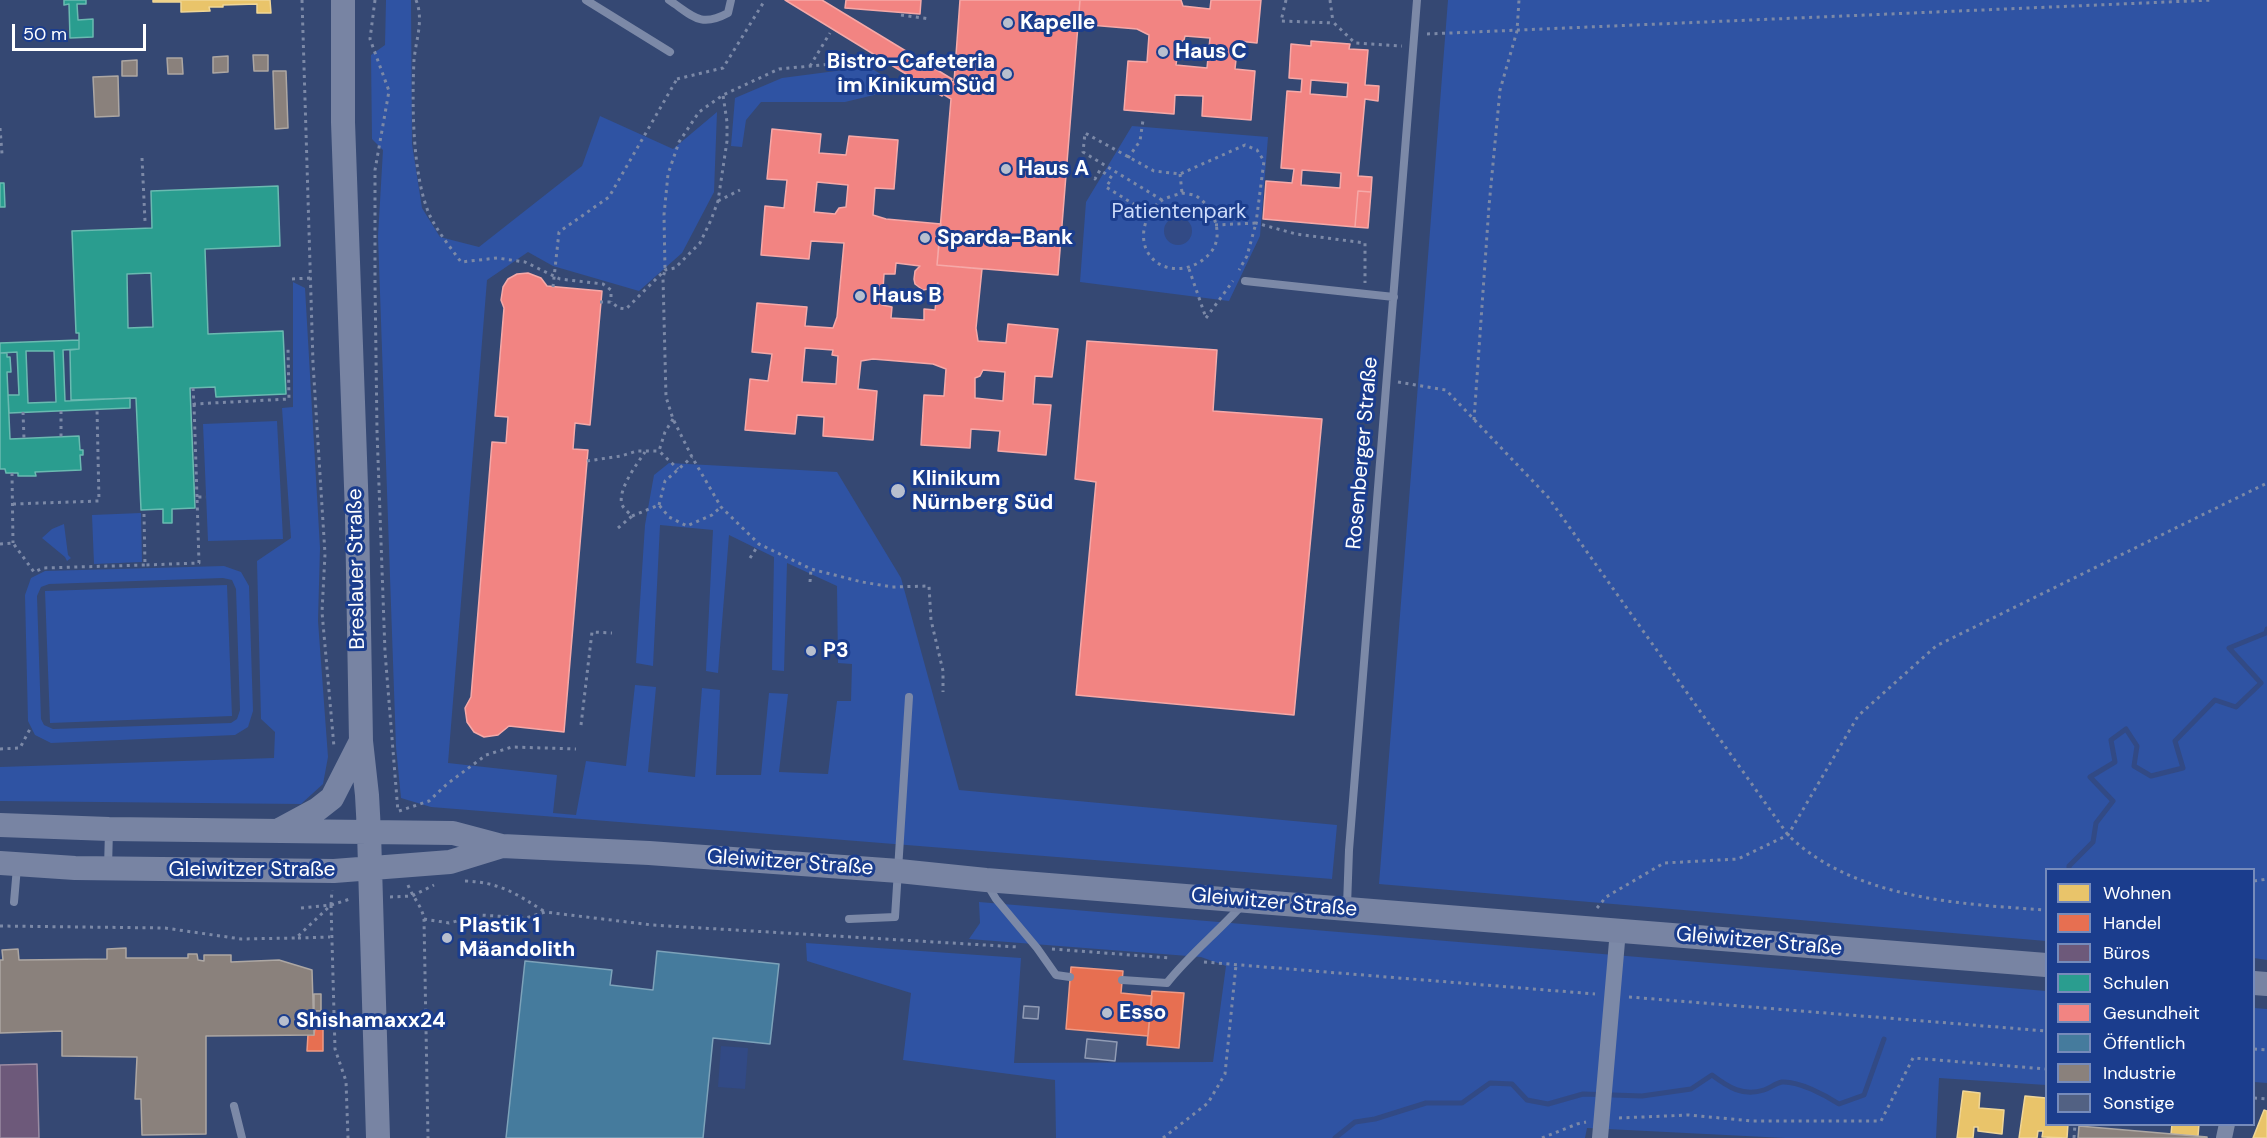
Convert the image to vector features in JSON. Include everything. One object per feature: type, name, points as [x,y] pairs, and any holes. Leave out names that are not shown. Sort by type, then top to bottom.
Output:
[{"type":"main road","name":"Breslauer Straße","points":[[343,0],[343,122],[357,514],[361,741],[369,832],[378,1138]]},
{"type":"main road","points":[[276,831],[327,803],[342,781],[361,741]]},
{"type":"main road","name":"Gleiwitzer Straße","points":[[0,825],[109,829],[369,832],[402,822],[502,846],[565,848],[899,871],[986,880],[2045,965]]},
{"type":"main road","name":"Gleiwitzer Straße","points":[[8,864],[304,871],[370,869],[450,862],[502,846]]},
{"type":"street","points":[[1600,1138],[1618,930]]},
{"type":"lane","points":[[586,0],[670,52]]},
{"type":"lane","points":[[669,0],[697,19],[712,21],[728,13],[732,0]]},
{"type":"lane","name":"Rosenberger Straße","points":[[1347,909],[1349,850],[1417,0]]},
{"type":"lane","points":[[1245,281],[1394,297]]},
{"type":"lane","points":[[849,919],[895,916],[909,697]]},
{"type":"lane","points":[[108,868],[109,829]]},
{"type":"lane","points":[[8,864],[14,902]]},
{"type":"lane","points":[[986,880],[989,890],[1056,975],[1070,977]]},
{"type":"lane","points":[[1122,980],[1167,982],[1185,960],[1215,934],[1246,900]]},
{"type":"lane","points":[[234,1106],[242,1138]]},
{"type":"path","points":[[302,0],[318,466],[326,554],[322,612],[334,744]]},
{"type":"path","points":[[375,0],[370,39],[389,91],[375,170],[377,431],[385,652],[402,822]]},
{"type":"path","points":[[416,0],[420,27],[414,58],[414,144],[424,197],[442,236],[461,262],[497,258],[525,262],[560,279],[603,284],[611,290],[612,302]]},
{"type":"path","points":[[553,287],[559,232],[609,197],[677,79],[723,68],[765,0]]},
{"type":"path","points":[[1286,0],[1281,21],[1334,23]]},
{"type":"path","points":[[1330,0],[1334,23],[1354,43],[1413,47]]},
{"type":"path","points":[[1474,420],[1489,206],[1500,90],[1517,31],[1519,0]]},
{"type":"path","points":[[1414,35],[2213,0]]},
{"type":"path","points":[[902,15],[930,19]]},
{"type":"path","points":[[810,66],[830,33]]},
{"type":"path","points":[[864,61],[779,69],[723,94],[699,112],[679,142],[668,174],[664,215],[666,397],[673,419],[721,507],[759,544],[811,569],[862,582],[892,587],[929,586],[931,620],[943,671],[943,692]]},
{"type":"path","points":[[600,302],[612,302],[619,308],[626,309],[665,270],[675,268],[700,243],[718,201],[727,141],[723,94]]},
{"type":"path","points":[[1128,158],[1140,141],[1143,120]]},
{"type":"path","points":[[0,128],[2,154]]},
{"type":"path","points":[[1162,200],[1083,152],[1086,134],[1154,171],[1180,174],[1245,145],[1257,150],[1264,160],[1256,223],[1247,256],[1230,285],[1206,318],[1189,268]]},
{"type":"path","points":[[142,158],[145,221]]},
{"type":"path","points":[[1082,170],[1095,179],[1100,171],[1106,174],[1112,178],[1106,187],[1148,213]]},
{"type":"path","points":[[1180,174],[1182,193]]},
{"type":"path","points":[[718,201],[740,190]]},
{"type":"path","points":[[1182,193],[1195,196],[1208,208],[1215,219],[1217,237],[1212,252],[1189,268],[1158,265],[1144,249],[1143,235],[1148,213],[1162,200],[1182,193]]},
{"type":"path","points":[[1215,225],[1256,223],[1296,234],[1365,243],[1366,294]]},
{"type":"path","points":[[292,279],[310,278]]},
{"type":"path","points":[[194,404],[289,399],[288,348]]},
{"type":"path","points":[[1388,380],[1446,390],[1548,497],[1788,835],[1804,851],[1857,879],[1917,895],[1992,906],[2045,910]]},
{"type":"path","points":[[12,473],[13,543],[34,572],[43,568],[199,563],[194,388]]},
{"type":"path","points":[[12,504],[99,501],[97,409]]},
{"type":"path","points":[[61,411],[61,437]]},
{"type":"path","points":[[23,412],[24,439]]},
{"type":"path","points":[[659,451],[665,432],[673,419]]},
{"type":"path","points":[[587,461],[659,451],[678,469]]},
{"type":"path","points":[[632,516],[623,507],[621,496],[645,452]]},
{"type":"path","points":[[659,505],[665,481],[692,457]]},
{"type":"path","points":[[1584,927],[1606,897],[1664,863],[1738,860],[1788,835],[1858,716],[1936,646],[2267,483]]},
{"type":"path","points":[[197,497],[206,497]]},
{"type":"path","points":[[659,505],[669,517],[687,526],[711,515],[721,507]]},
{"type":"path","points":[[618,528],[632,516],[659,505]]},
{"type":"path","points":[[144,514],[145,565]]},
{"type":"path","points":[[0,544],[13,543]]},
{"type":"path","points":[[750,558],[759,544]]},
{"type":"path","points":[[810,582],[811,569]]},
{"type":"path","points":[[581,725],[592,632],[612,633]]},
{"type":"path","points":[[0,749],[20,748],[31,727]]},
{"type":"path","points":[[402,822],[429,801],[447,783],[486,755],[512,747],[576,749]]},
{"type":"path","points":[[407,865],[408,886],[412,896],[423,910],[424,919],[428,1138]]},
{"type":"path","points":[[456,880],[487,882],[512,891],[545,912]]},
{"type":"path","points":[[296,938],[332,905],[349,899],[412,896],[433,885],[441,884]]},
{"type":"path","points":[[332,905],[335,1049],[346,1081],[348,1138]]},
{"type":"path","points":[[424,919],[449,923],[480,915],[526,918],[545,912],[652,925],[1037,948],[2045,1031]]},
{"type":"path","points":[[0,926],[165,928],[242,939],[331,937]]},
{"type":"path","points":[[1163,1138],[1208,1103],[1225,1074],[1236,964]]},
{"type":"path","points":[[1542,1138],[1577,1124],[1603,1103],[1752,1121],[1881,1121],[1912,1058],[2045,1069]]},
{"type":"green space","points":[[386,0],[411,0],[412,144],[422,208],[440,237],[479,247],[582,166],[600,116],[673,149],[717,112],[714,192],[682,253],[639,291],[553,266],[528,252],[487,280],[448,763],[557,775],[553,813],[576,815],[586,761],[626,766],[635,685],[656,687],[648,772],[695,777],[702,688],[720,690],[716,775],[761,775],[769,693],[788,694],[779,772],[828,774],[837,701],[851,701],[852,664],[838,663],[837,586],[787,563],[784,671],[772,670],[774,557],[729,535],[718,673],[706,671],[713,530],[660,525],[653,666],[636,663],[645,525],[654,475],[669,463],[837,472],[901,578],[959,790],[1337,825],[1332,879],[431,807],[401,798],[396,747],[378,236],[383,150],[372,139],[371,55],[385,45]]},
{"type":"green space","points":[[1448,0],[2267,0],[2267,960],[2255,958],[2255,868],[2045,868],[2045,941],[1379,884]]},
{"type":"green space","points":[[851,69],[874,70],[892,81],[874,95],[845,102],[761,102],[746,120],[742,147],[731,146],[735,98],[782,78]]},
{"type":"green space","name":"Patientenpark","points":[[1132,126],[1268,137],[1260,236],[1229,301],[1080,282],[1086,202]]},
{"type":"green space","points":[[293,282],[305,288],[320,548],[318,621],[328,757],[323,784],[301,804],[0,801],[0,767],[274,758],[275,732],[261,719],[257,561],[291,538],[282,408],[293,407]]},
{"type":"green space","points":[[277,421],[283,539],[208,541],[203,424]]},
{"type":"green space","points":[[141,513],[142,562],[94,564],[92,515]]},
{"type":"green space","points":[[64,524],[68,555],[71,558],[67,561],[42,538],[52,529]]},
{"type":"green space","points":[[224,566],[241,572],[249,586],[253,711],[248,727],[235,735],[51,743],[35,735],[28,721],[25,595],[31,578],[45,571]],"holes":[[[223,578],[232,580],[236,589],[240,710],[237,719],[231,723],[53,729],[44,725],[41,719],[37,596],[41,587],[49,584]]]},
{"type":"green space","points":[[227,585],[232,716],[50,723],[45,591]]},
{"type":"green space","points":[[979,902],[2045,991],[2045,1085],[1939,1078],[1936,1138],[1785,1138],[1587,1128],[1585,1138],[1056,1138],[1055,1080],[903,1060],[911,993],[807,961],[806,943],[1021,958],[1014,1063],[1213,1062],[1226,966],[1201,957],[969,939],[980,923]]},
{"type":"green space","points":[[2255,1008],[2267,1009],[2267,1083],[2255,1082]]},
{"type":"shaded area","points":[[1178,217],[1188,221],[1192,231],[1188,241],[1178,245],[1168,241],[1164,231],[1168,221]]},
{"type":"shaded area","points":[[721,1046],[748,1048],[745,1089],[718,1087]]},
{"type":"building: Wohnen","points":[[153,0],[270,0],[271,13],[257,13],[257,4],[223,5],[223,7],[209,7],[210,11],[181,12],[181,2],[153,2]]},
{"type":"building: Wohnen","points":[[1963,1091],[1980,1093],[1979,1108],[2004,1110],[2002,1134],[1978,1131],[1978,1127],[1974,1127],[1973,1138],[1957,1138]]},
{"type":"building: Wohnen","points":[[2025,1096],[2045,1098],[2045,1126],[2068,1126],[2067,1138],[2042,1137],[2043,1131],[2038,1131],[2037,1138],[2019,1138]]},
{"type":"building: Wohnen","points":[[2264,1110],[2267,1111],[2267,1138],[2253,1138]]},
{"type":"building: Wohnen","points":[[2172,1126],[2199,1126],[2198,1136],[2171,1134]]},
{"type":"building: Handel","points":[[1071,967],[1123,971],[1121,993],[1152,996],[1148,1036],[1066,1029]]},
{"type":"building: Handel","points":[[1152,991],[1184,993],[1179,1048],[1147,1045]]},
{"type":"building: Handel","points":[[315,1028],[323,1028],[323,1051],[307,1051],[308,1034],[314,1035]]},
{"type":"building: Büros","points":[[37,1064],[39,1138],[0,1138],[0,1065]]},
{"type":"building: Schulen","points":[[64,0],[86,0],[86,4],[77,4],[78,20],[93,19],[93,37],[70,38],[69,4],[64,5]]},
{"type":"building: Schulen","points":[[0,183],[4,183],[5,207],[0,207]]},
{"type":"building: Schulen","points":[[278,186],[280,246],[205,249],[208,334],[283,331],[286,394],[216,397],[215,387],[190,388],[195,508],[172,509],[172,523],[163,523],[163,509],[141,510],[136,398],[71,400],[70,350],[79,349],[79,333],[76,333],[72,231],[152,228],[151,191]],"holes":[[[151,273],[153,327],[128,328],[127,274]]]},
{"type":"building: Schulen","points":[[79,340],[79,349],[63,350],[65,401],[130,398],[130,408],[9,413],[8,395],[19,395],[17,352],[0,353],[0,343]],"holes":[[[26,351],[54,351],[56,402],[28,403]]]},
{"type":"building: Schulen","points":[[0,353],[7,353],[7,357],[10,357],[11,372],[7,372],[10,439],[79,436],[80,450],[83,450],[83,455],[80,455],[81,470],[35,472],[36,476],[18,476],[18,473],[6,473],[5,469],[0,469]]},
{"type":"building: Gesundheit","points":[[785,0],[822,0],[952,79],[942,96]]},
{"type":"building: Gesundheit","points":[[846,0],[921,0],[920,14],[845,8]]},
{"type":"building: Gesundheit","name":"Haus A","points":[[960,0],[1080,0],[1058,275],[937,265],[951,99],[943,94],[951,81],[954,82]]},
{"type":"building: Gesundheit","name":"Haus C","points":[[1080,0],[1181,0],[1183,6],[1210,9],[1211,0],[1261,0],[1257,43],[1238,41],[1235,69],[1255,71],[1251,120],[1202,116],[1203,96],[1175,95],[1174,114],[1124,110],[1128,61],[1147,62],[1149,35],[1137,29],[1078,24]],"holes":[[[1185,36],[1210,38],[1207,68],[1176,65],[1179,43],[1184,40]]]},
{"type":"building: Gesundheit","points":[[1311,41],[1350,44],[1349,49],[1368,50],[1365,85],[1379,86],[1378,101],[1365,99],[1358,176],[1372,177],[1371,192],[1358,191],[1355,227],[1263,219],[1266,181],[1292,183],[1294,169],[1281,168],[1287,91],[1301,92],[1302,79],[1289,78],[1291,44],[1311,46]],"holes":[[[1311,80],[1348,83],[1347,97],[1310,94]],[[1302,170],[1341,173],[1340,188],[1301,185]]]},
{"type":"building: Gesundheit","name":"Haus B","points":[[772,129],[821,134],[819,153],[846,155],[849,136],[898,140],[894,189],[875,188],[873,215],[886,219],[941,224],[937,265],[982,269],[976,328],[978,341],[1006,343],[1008,324],[1058,329],[1052,377],[1035,376],[1033,404],[1051,405],[1046,455],[998,451],[1000,431],[971,429],[970,448],[921,445],[924,395],[944,396],[946,369],[933,364],[873,359],[861,361],[858,389],[877,391],[873,440],[823,436],[824,417],[797,415],[795,434],[745,430],[750,379],[768,381],[772,354],[752,352],[757,303],[807,307],[805,326],[833,328],[837,317],[844,243],[811,241],[809,259],[761,255],[765,206],[784,208],[787,180],[767,179]],"holes":[[[817,182],[848,185],[846,207],[839,208],[835,214],[814,212]],[[896,263],[920,266],[915,271],[915,284],[923,290],[934,288],[938,283],[935,310],[924,309],[924,320],[891,318],[892,307],[882,305],[884,274],[895,274]],[[805,348],[833,350],[832,355],[838,356],[836,384],[802,382]],[[983,370],[1005,372],[1003,401],[975,398],[975,378],[980,376]]]},
{"type":"building: Gesundheit","points":[[1358,191],[1371,192],[1368,228],[1355,227]]},
{"type":"building: Gesundheit","points":[[528,273],[541,278],[547,286],[602,291],[590,425],[575,423],[573,449],[588,450],[564,732],[509,726],[498,735],[484,737],[474,732],[467,722],[465,708],[471,697],[492,442],[506,443],[508,417],[495,416],[504,308],[501,300],[503,287],[508,279],[517,274]]},
{"type":"building: Gesundheit","points":[[1087,341],[1217,350],[1213,411],[1322,419],[1294,715],[1076,695],[1096,482],[1075,479]]},
{"type":"building: Öffentlich","points":[[657,951],[779,964],[770,1044],[713,1038],[703,1138],[506,1138],[525,961],[612,970],[610,985],[653,990]]},
{"type":"building: Industrie","points":[[253,55],[268,55],[268,71],[254,71]]},
{"type":"building: Industrie","points":[[228,56],[228,72],[213,73],[213,57]]},
{"type":"building: Industrie","points":[[167,58],[182,58],[183,74],[168,74]]},
{"type":"building: Industrie","points":[[137,60],[137,76],[122,76],[122,61]]},
{"type":"building: Industrie","points":[[273,71],[286,71],[288,128],[275,129]]},
{"type":"building: Industrie","points":[[118,76],[119,116],[95,117],[93,77]]},
{"type":"building: Industrie","points":[[126,948],[126,958],[188,958],[188,954],[197,954],[198,960],[204,961],[204,955],[231,955],[231,962],[279,960],[312,970],[314,1035],[206,1036],[206,1134],[142,1135],[141,1099],[135,1099],[137,1057],[62,1056],[62,1031],[0,1033],[2,950],[18,949],[19,960],[107,959],[107,949]]},
{"type":"building: Industrie","points":[[314,994],[321,994],[321,1011],[314,1011]]},
{"type":"building: Industrie","points":[[2079,1126],[2207,1137],[2207,1138],[2078,1138]]},
{"type":"building: Sonstige","points":[[1024,1006],[1039,1007],[1038,1019],[1023,1018]]},
{"type":"building: Sonstige","points":[[1087,1039],[1117,1042],[1115,1061],[1085,1058]]},
{"type":"waterway","points":[[2069,868],[2093,842],[2096,823],[2113,801],[2090,777],[2115,762],[2111,740],[2126,729],[2137,746],[2134,766],[2151,776],[2183,768],[2175,741],[2215,700],[2236,707],[2261,683],[2229,648],[2266,633],[2267,629]]},
{"type":"waterway","points":[[1335,1138],[1355,1122],[1375,1119],[1426,1103],[1462,1103],[1490,1083],[1512,1084],[1527,1100],[1548,1104],[1583,1094],[1642,1096],[1691,1089],[1712,1075],[1736,1090],[1749,1092],[1789,1082],[1804,1086],[1839,1104],[1864,1095],[1884,1039]]},
{"type":"place","name":"Kapelle","points":[[1008,23]]},
{"type":"place","name":"Haus C","points":[[1163,52]]},
{"type":"place","name":"Bistro-Cafeteria im Kinikum Süd","points":[[1007,74]]},
{"type":"place","name":"Haus A","points":[[1006,169]]},
{"type":"place","name":"Sparda-Bank","points":[[925,238]]},
{"type":"place","name":"Haus B","points":[[860,296]]},
{"type":"place","name":"Klinikum Nürnberg Süd","points":[[898,491]]},
{"type":"place","name":"P3","points":[[811,651]]},
{"type":"place","name":"Plastik 1 Mäandolith","points":[[447,938]]},
{"type":"place","name":"Esso","points":[[1107,1013]]},
{"type":"place","name":"Shishamaxx24","points":[[284,1021]]}]
